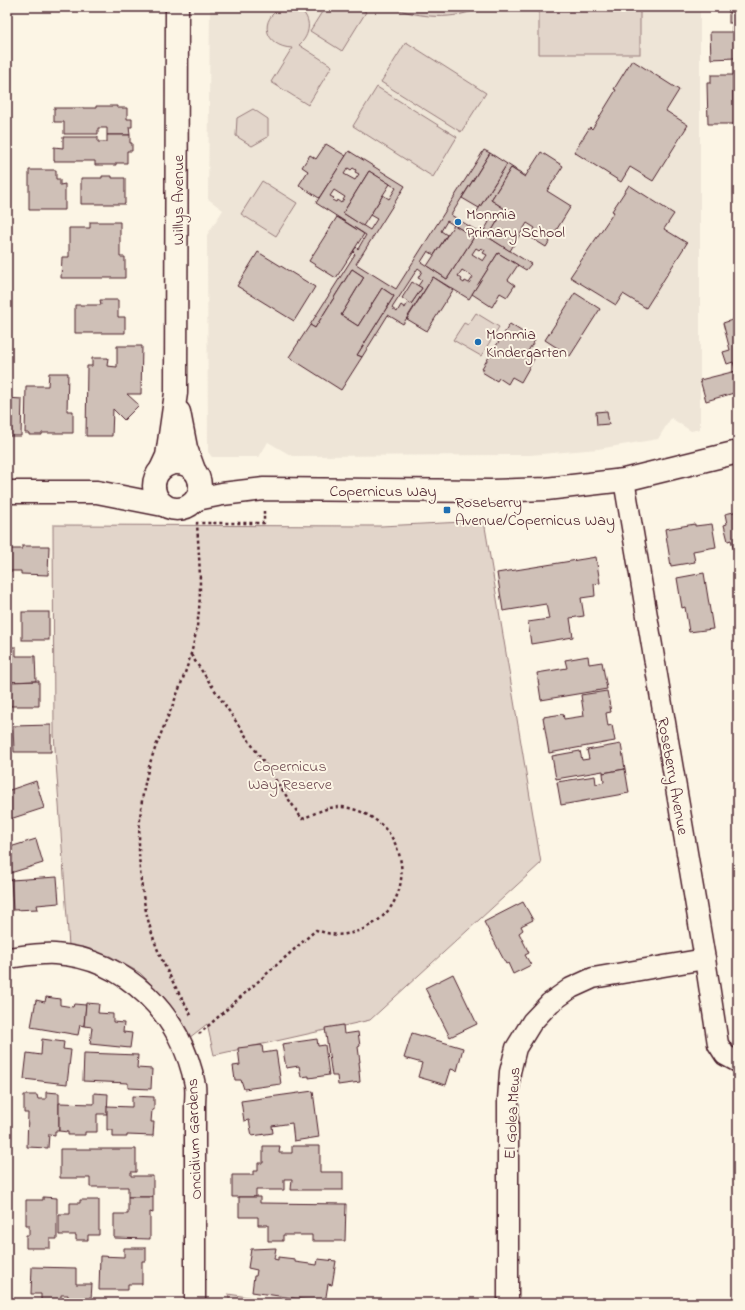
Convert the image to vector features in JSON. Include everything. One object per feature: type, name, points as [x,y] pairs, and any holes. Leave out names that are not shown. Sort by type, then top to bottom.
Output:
[{"type":"street","name":"Willys Avenue","points":[[159,472],[167,456],[176,393],[176,7]]},
{"type":"street","name":"Willys Avenue","points":[[176,393],[186,448],[195,471]]},
{"type":"street","name":"Copernicus Way","points":[[197,499],[222,494],[264,489],[492,491],[546,489],[624,480],[738,452]]},
{"type":"street","points":[[7,492],[97,492],[163,505],[170,509],[178,510],[185,509],[192,505],[197,499],[201,485],[195,471],[188,466],[174,463],[168,465],[142,482],[97,492]]},
{"type":"street","name":"Copernicus Way","points":[[195,471],[238,484],[264,489]]},
{"type":"street","points":[[159,472],[154,482],[155,495],[163,505]]},
{"type":"street","name":"Roseberry Avenue","points":[[624,480],[718,1044],[725,1055],[738,1062]]},
{"type":"street","name":"Oncidium Gardens","points":[[7,958],[55,954],[107,966],[127,978],[159,1008],[177,1032],[185,1049],[195,1086],[195,1303]]},
{"type":"street","name":"El Golea Mews","points":[[508,1303],[508,1100],[510,1072],[516,1048],[532,1022],[550,1003],[571,988],[592,978],[705,959]]},
{"type":"path","points":[[193,1020],[168,974],[156,946],[147,916],[138,850],[144,792],[152,760],[163,727],[177,698],[191,655],[200,604],[197,523],[264,523],[264,489]]},
{"type":"path","points":[[185,1049],[316,930],[332,934],[347,934],[378,922],[390,909],[398,895],[401,880],[401,864],[398,848],[389,833],[379,822],[366,814],[351,808],[339,807],[322,810],[302,819],[191,655]]},
{"type":"path","points":[[197,1027],[200,1034]]},
{"type":"shaded area","name":"Monmia Primary School","points":[[210,7],[700,7],[700,429],[691,431],[671,418],[658,439],[598,449],[530,455],[292,456],[268,442],[259,457],[212,457],[208,452],[207,235],[223,210],[208,199]]},
{"type":"green space","points":[[283,7],[297,8],[306,17],[308,22],[308,32],[306,37],[299,45],[332,66],[308,105],[271,82],[292,48],[276,43],[270,38],[268,32],[267,25],[270,18],[275,12]]},
{"type":"green space","points":[[325,7],[357,7],[366,12],[342,51],[310,31]]},
{"type":"green space","points":[[391,7],[482,7],[448,16],[425,16]]},
{"type":"green space","points":[[539,7],[640,7],[640,54],[539,54]]},
{"type":"green space","points":[[406,42],[486,93],[461,132],[381,82]]},
{"type":"green space","points":[[377,87],[457,137],[433,177],[353,126]]},
{"type":"green space","points":[[253,109],[268,119],[268,137],[252,146],[236,136],[237,118]]},
{"type":"green space","points":[[262,181],[297,203],[276,236],[241,214]]},
{"type":"green space","points":[[476,313],[499,327],[481,356],[453,340],[464,323],[468,325]]},
{"type":"green space","name":"Copernicus Way Reserve","points":[[484,521],[541,863],[370,1020],[214,1055],[207,1024],[189,1038],[181,1021],[164,997],[140,973],[110,956],[69,946],[54,734],[53,525],[381,526]]},
{"type":"green space","points":[[228,1294],[288,1303],[230,1303]]},
{"type":"building","points":[[729,7],[738,7],[738,23],[729,23]]},
{"type":"building","points":[[732,26],[738,26],[738,53],[736,53],[736,58],[711,59],[710,32],[732,32]]},
{"type":"building","points":[[632,60],[679,90],[666,111],[688,125],[653,181],[630,167],[621,182],[574,152],[590,127],[592,129],[616,90],[614,89]]},
{"type":"building","points":[[711,75],[733,75],[733,101],[738,102],[738,124],[708,124],[707,83],[711,83]]},
{"type":"building","points":[[96,106],[117,106],[117,108],[127,108],[127,119],[132,119],[132,127],[129,127],[130,135],[107,135],[107,128],[98,128],[98,134],[64,134],[64,122],[54,122],[54,108],[96,108]]},
{"type":"building","points":[[107,135],[130,135],[132,151],[127,151],[127,163],[116,163],[116,165],[95,165],[95,161],[54,161],[54,147],[63,148],[63,137],[98,137],[98,142],[107,142]]},
{"type":"building","points":[[326,144],[346,156],[319,198],[299,185],[308,171],[302,167],[310,155],[316,159]]},
{"type":"building","points":[[484,150],[490,153],[451,215],[482,234],[489,222],[476,213],[507,164],[526,176],[525,177],[511,168],[491,200],[505,209],[488,237],[531,264],[526,270],[498,253],[469,299],[433,277],[403,324],[388,315],[362,357],[357,355],[394,296],[382,288],[358,326],[341,315],[364,277],[352,269],[315,328],[310,325],[355,254],[353,252],[356,247],[358,249],[366,235],[316,203],[349,151],[405,186],[356,264],[396,289]],"holes":[[[348,168],[351,170],[353,168],[356,170],[355,172],[359,174],[355,180],[344,174]],[[369,171],[396,188],[389,199],[383,195],[370,215],[377,219],[370,230],[343,213]],[[334,190],[345,197],[341,203],[337,200],[336,202],[332,200],[334,198],[330,196]],[[447,221],[474,237],[447,279],[421,262],[428,251],[434,255],[447,235],[441,231]],[[476,248],[479,250],[481,248],[485,250],[483,253],[487,255],[483,261],[472,254]],[[418,268],[422,271],[418,278],[422,280],[418,286],[422,288],[411,304],[408,302],[405,308],[401,305],[397,312],[392,308]],[[462,270],[473,277],[469,283],[465,281],[464,283],[461,281],[462,279],[458,276]]]},
{"type":"building","points":[[541,152],[563,166],[547,191],[571,206],[546,247],[530,237],[535,228],[527,223],[510,251],[488,237],[505,209],[491,200],[511,168],[525,177]]},
{"type":"building","points":[[490,153],[507,164],[479,208],[462,198]]},
{"type":"building","points":[[29,170],[56,170],[56,179],[60,179],[60,185],[65,184],[65,210],[29,210]]},
{"type":"building","points":[[369,171],[390,184],[363,226],[343,213]]},
{"type":"building","points":[[102,176],[125,178],[125,204],[81,204],[81,178],[102,178]]},
{"type":"building","points":[[629,185],[674,214],[664,229],[687,243],[646,308],[623,294],[616,305],[570,277],[614,212],[612,211]]},
{"type":"building","points":[[337,217],[364,234],[336,278],[309,261]]},
{"type":"building","points":[[90,222],[120,222],[120,257],[125,257],[125,278],[61,278],[62,257],[69,257],[69,228],[90,228]]},
{"type":"building","points":[[454,225],[474,237],[447,279],[427,266]]},
{"type":"building","points":[[258,252],[315,287],[294,321],[237,286]]},
{"type":"building","points":[[498,253],[518,265],[508,280],[515,285],[507,297],[500,293],[492,307],[472,294]]},
{"type":"building","points":[[352,269],[364,277],[341,315],[358,326],[382,288],[394,296],[357,355],[362,357],[341,390],[289,357],[310,325],[315,328]]},
{"type":"building","points":[[433,277],[453,290],[427,331],[407,319]]},
{"type":"building","points":[[412,282],[422,288],[411,304],[402,298]]},
{"type":"building","points":[[575,293],[600,309],[570,356],[545,340]]},
{"type":"building","points":[[100,300],[118,300],[118,317],[125,317],[125,333],[75,333],[75,305],[101,305]]},
{"type":"building","points":[[738,318],[738,394],[735,395],[734,393],[706,401],[700,380],[736,371],[733,362],[727,364],[723,352],[730,350],[723,323]]},
{"type":"building","points":[[510,324],[535,340],[526,354],[534,359],[521,382],[512,377],[508,384],[499,378],[497,381],[482,372],[484,369],[482,368]]},
{"type":"building","points":[[117,346],[142,346],[141,394],[127,394],[139,405],[124,420],[113,409],[112,436],[86,436],[87,366],[92,366],[92,358],[108,358],[107,366],[117,367]]},
{"type":"building","points":[[49,373],[68,373],[67,411],[73,411],[73,433],[42,433],[42,435],[29,435],[29,433],[25,433],[26,386],[48,386]]},
{"type":"building","points":[[7,398],[22,399],[21,436],[7,436]]},
{"type":"building","points":[[607,411],[609,424],[597,425],[596,412]]},
{"type":"building","points":[[738,511],[738,557],[736,558],[731,540],[728,541],[724,525],[727,524],[725,514]]},
{"type":"building","points":[[695,524],[695,526],[712,524],[716,547],[693,551],[695,562],[671,566],[665,529]]},
{"type":"building","points":[[22,546],[49,546],[48,575],[21,574],[21,571],[7,571],[7,549],[22,549]]},
{"type":"building","points":[[596,557],[600,583],[594,584],[595,596],[581,598],[584,616],[570,618],[573,637],[531,644],[528,622],[549,619],[546,604],[503,611],[497,573]]},
{"type":"building","points":[[704,573],[713,629],[689,632],[685,607],[682,608],[677,578]]},
{"type":"building","points":[[22,612],[49,612],[49,640],[22,640]]},
{"type":"building","points":[[7,647],[16,647],[16,656],[35,656],[36,681],[7,682]]},
{"type":"building","points":[[588,656],[589,664],[602,662],[607,689],[541,700],[537,673],[567,668],[565,660]]},
{"type":"building","points":[[39,681],[39,706],[10,706],[10,682]]},
{"type":"building","points":[[607,691],[611,712],[606,713],[608,726],[612,725],[615,741],[549,753],[543,717],[563,714],[564,719],[584,716],[581,695]]},
{"type":"building","points":[[51,725],[51,752],[14,752],[13,726]]},
{"type":"building","points":[[621,744],[625,769],[556,779],[552,756],[580,751],[582,760],[589,759],[587,750]]},
{"type":"building","points":[[625,769],[629,793],[561,805],[557,782],[595,776],[596,784],[604,782],[603,773]]},
{"type":"building","points":[[36,781],[44,808],[7,820],[7,791]]},
{"type":"building","points":[[36,839],[43,863],[7,874],[7,841],[8,840],[10,847]]},
{"type":"building","points":[[57,877],[59,903],[37,905],[38,909],[13,910],[11,880]]},
{"type":"building","points":[[523,902],[533,920],[521,926],[523,930],[519,933],[529,953],[525,955],[531,965],[513,974],[508,963],[506,964],[484,922]]},
{"type":"building","points":[[453,974],[477,1024],[450,1037],[425,988]]},
{"type":"building","points":[[46,997],[60,999],[60,1005],[73,1007],[74,1004],[86,1005],[84,1026],[80,1025],[78,1035],[31,1027],[36,1000],[45,1002]]},
{"type":"building","points":[[86,1003],[99,1004],[98,1013],[113,1014],[113,1022],[124,1023],[123,1032],[132,1033],[130,1048],[90,1044],[92,1027],[84,1026]]},
{"type":"building","points":[[343,1025],[344,1034],[358,1032],[360,1046],[358,1047],[360,1082],[338,1085],[337,1076],[332,1076],[325,1028]]},
{"type":"building","points":[[412,1033],[463,1048],[457,1071],[451,1069],[446,1085],[418,1077],[422,1063],[404,1058]]},
{"type":"building","points":[[42,1039],[64,1042],[63,1049],[71,1050],[67,1084],[24,1079],[27,1053],[41,1055]]},
{"type":"building","points":[[317,1039],[318,1046],[325,1045],[329,1075],[309,1078],[309,1076],[301,1077],[299,1066],[286,1068],[282,1044]]},
{"type":"building","points":[[262,1045],[263,1053],[276,1051],[281,1084],[244,1089],[241,1080],[235,1080],[233,1066],[240,1065],[238,1048]]},
{"type":"building","points":[[84,1053],[138,1055],[137,1068],[152,1069],[151,1089],[128,1088],[128,1083],[83,1081]]},
{"type":"building","points":[[313,1091],[319,1137],[294,1141],[292,1123],[272,1126],[273,1133],[252,1136],[249,1120],[244,1121],[241,1101]]},
{"type":"building","points":[[46,1092],[59,1093],[59,1131],[55,1131],[55,1135],[49,1134],[48,1148],[27,1147],[28,1113],[24,1113],[24,1095],[37,1095],[38,1099],[46,1099]]},
{"type":"building","points":[[94,1093],[108,1094],[107,1114],[97,1114],[97,1132],[85,1132],[85,1135],[68,1135],[68,1132],[59,1131],[59,1103],[94,1104]]},
{"type":"building","points":[[132,1096],[154,1097],[154,1110],[152,1110],[151,1122],[154,1122],[153,1136],[127,1135],[127,1137],[113,1137],[113,1130],[107,1130],[107,1106],[132,1107]]},
{"type":"building","points":[[263,1146],[280,1146],[279,1153],[292,1153],[292,1146],[320,1146],[320,1172],[343,1172],[343,1190],[291,1190],[292,1179],[284,1179],[284,1190],[256,1190],[256,1197],[232,1197],[232,1175],[253,1175],[253,1171],[258,1171],[258,1163],[263,1163]]},
{"type":"building","points":[[60,1149],[136,1149],[136,1172],[131,1172],[131,1176],[153,1176],[153,1197],[128,1197],[128,1187],[90,1187],[90,1178],[60,1178]]},
{"type":"building","points":[[43,1197],[57,1198],[57,1239],[50,1239],[50,1248],[26,1248],[26,1235],[29,1235],[29,1225],[26,1225],[26,1200],[43,1200]]},
{"type":"building","points":[[128,1197],[153,1197],[153,1213],[150,1212],[150,1239],[114,1238],[114,1214],[128,1214]]},
{"type":"building","points":[[239,1197],[260,1197],[260,1203],[346,1204],[345,1241],[312,1241],[312,1235],[283,1235],[283,1241],[268,1241],[268,1225],[258,1225],[258,1217],[239,1217]]},
{"type":"building","points":[[80,1200],[99,1200],[99,1235],[88,1235],[88,1240],[76,1240],[76,1235],[59,1235],[59,1214],[70,1214],[70,1203],[80,1203]]},
{"type":"building","points":[[124,1248],[146,1248],[146,1261],[142,1261],[142,1284],[128,1284],[128,1290],[99,1290],[100,1256],[124,1257]]},
{"type":"building","points":[[276,1248],[274,1259],[278,1260],[278,1257],[295,1259],[295,1262],[317,1265],[318,1259],[336,1261],[332,1285],[328,1284],[325,1303],[252,1292],[254,1276],[256,1276],[257,1270],[248,1268],[251,1249]]},
{"type":"building","points":[[32,1267],[76,1268],[76,1284],[92,1284],[91,1299],[68,1299],[68,1295],[61,1295],[61,1302],[41,1302],[41,1294],[31,1294]]},
{"type":"place","name":"Monmia Primary School","points":[[458,222]]},
{"type":"place","name":"Monmia Kindergarten","points":[[478,342]]},
{"type":"place","name":"Roseberry Avenue/Copernicus Way","points":[[447,510]]}]
